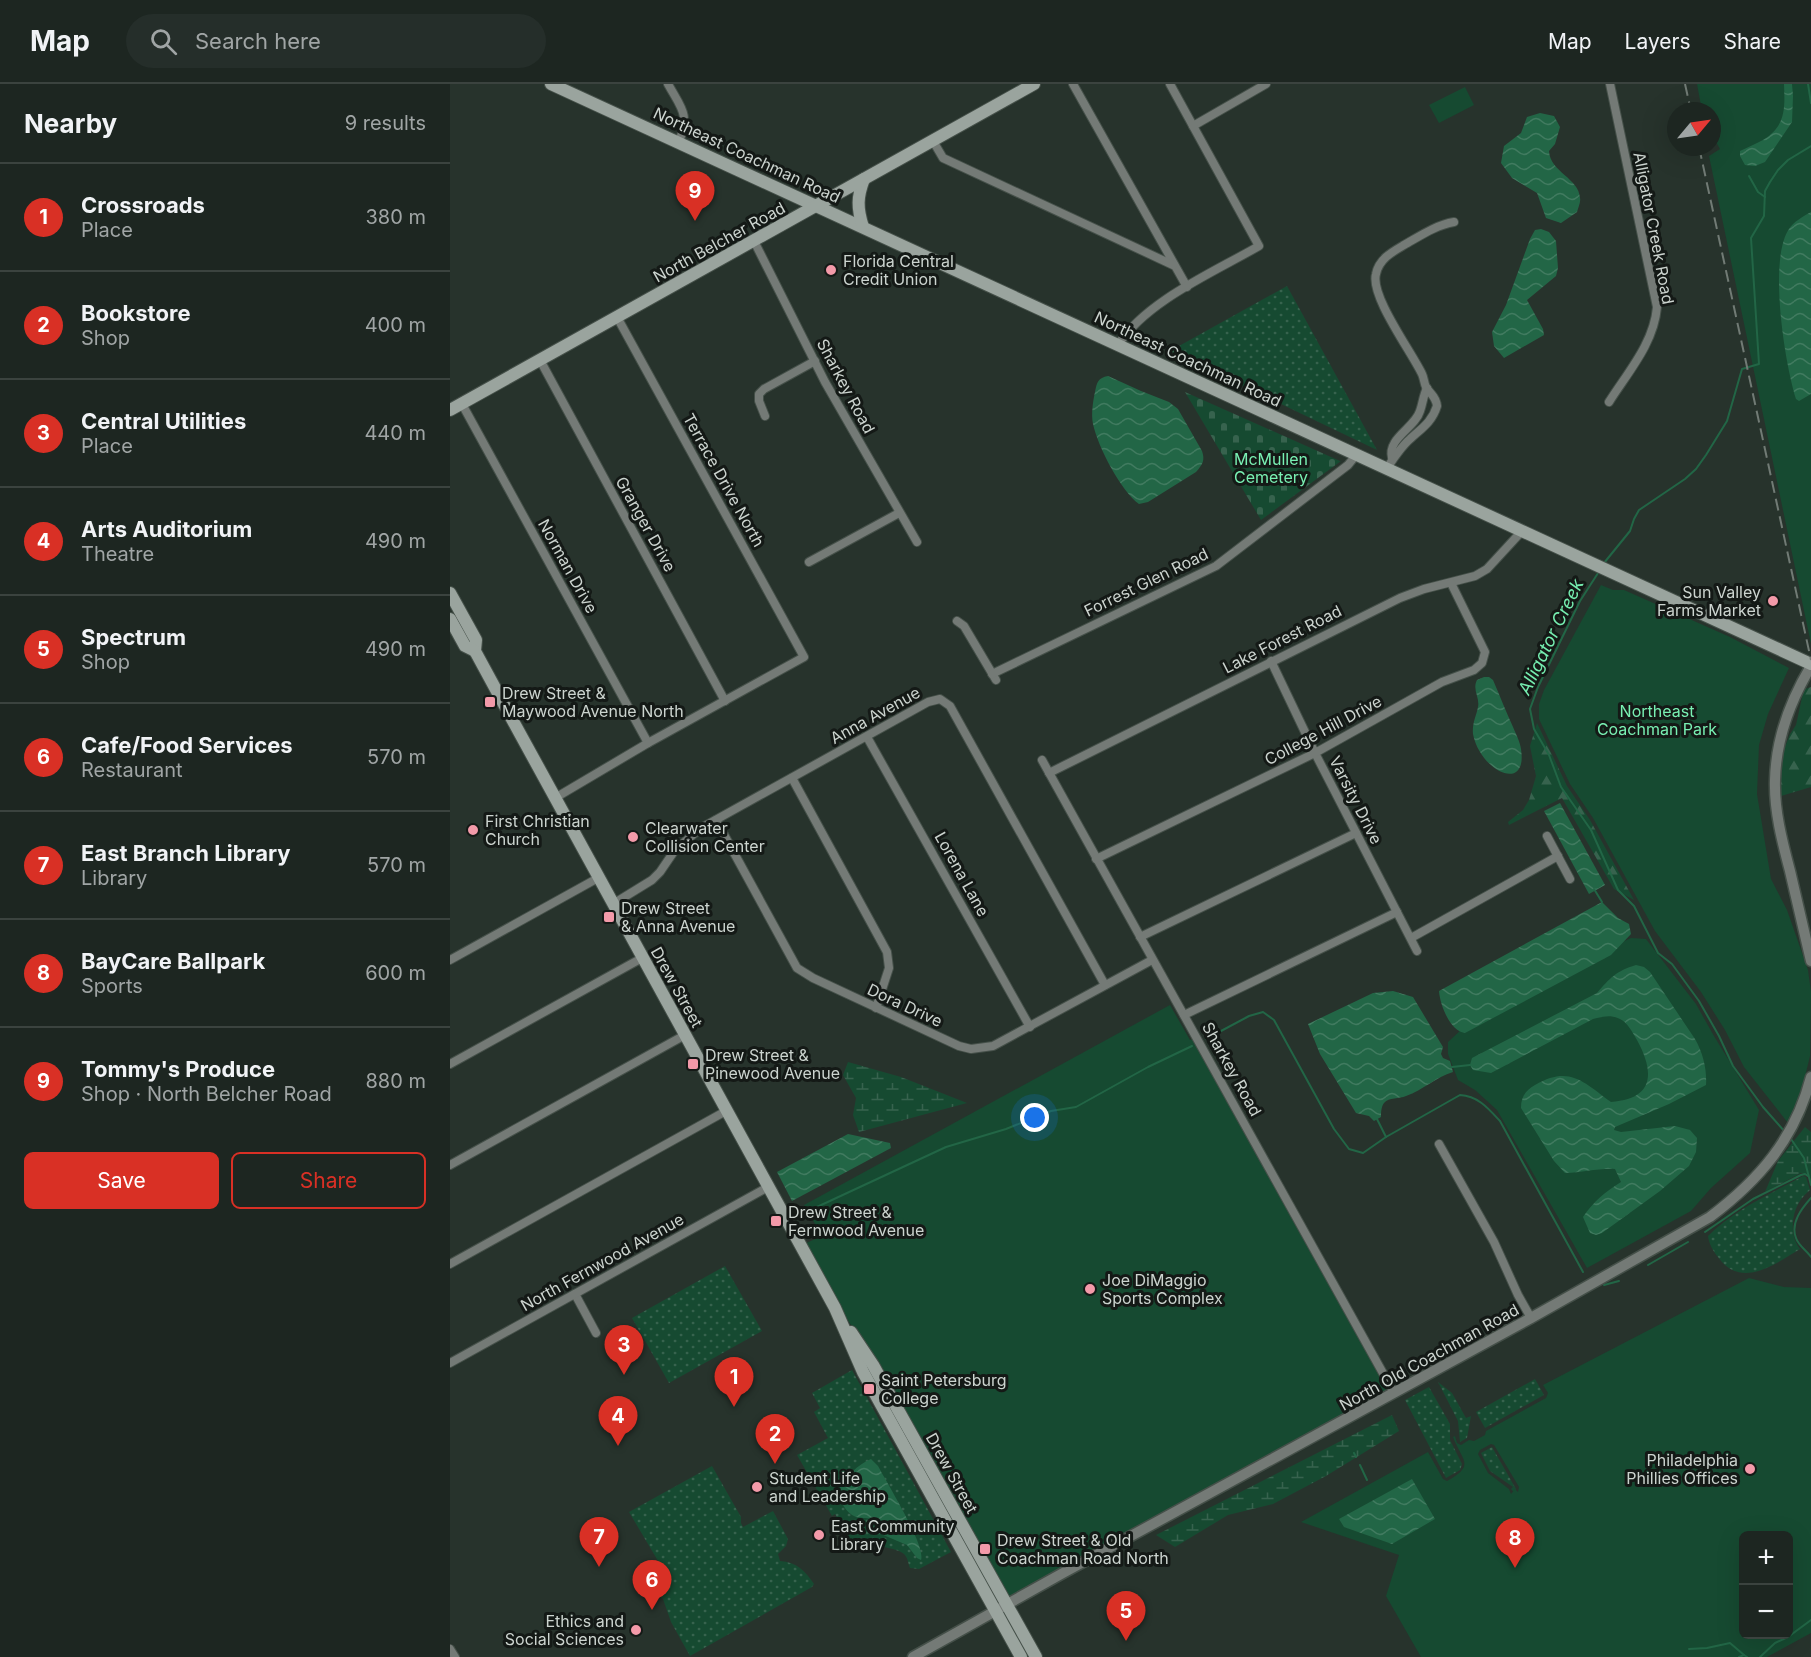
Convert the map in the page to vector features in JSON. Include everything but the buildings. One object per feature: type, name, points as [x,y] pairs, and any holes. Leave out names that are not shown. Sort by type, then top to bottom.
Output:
[{"type":"main road","name":"Northeast Coachman Road","points":[[551,84],[1357,454],[1389,464],[1522,531],[1811,665]]},
{"type":"main road","name":"North Belcher Road","points":[[450,410],[1034,84]]},
{"type":"main road","points":[[863,227],[858,210],[858,195],[864,179]]},
{"type":"main road","name":"Drew Street","points":[[450,593],[476,640],[475,651],[598,878],[835,1308],[873,1365],[1001,1608],[1021,1657]]},
{"type":"main road","name":"Drew Street","points":[[450,619],[465,646],[475,651]]},
{"type":"main road","name":"Drew Street","points":[[1001,1608],[1036,1657]]},
{"type":"street","points":[[668,84],[684,114],[685,124],[679,143]]},
{"type":"street","points":[[1073,84],[1187,287]]},
{"type":"street","points":[[1118,345],[1139,318],[1187,287],[1259,246],[1170,84]]},
{"type":"street","points":[[1193,126],[1266,84]]},
{"type":"street","name":"Alligator Creek Road","points":[[1609,402],[1651,337],[1656,322],[1657,307],[1610,84]]},
{"type":"street","points":[[933,141],[943,158],[1173,265]]},
{"type":"street","points":[[1389,464],[1408,440],[1432,419],[1437,401],[1427,388],[1380,299],[1375,286],[1376,273],[1381,261],[1392,252],[1443,224],[1454,222]]},
{"type":"street","name":"Sharkey Road","points":[[754,241],[815,362],[917,542]]},
{"type":"street","name":"Terrace Drive North","points":[[617,317],[804,657],[725,701]]},
{"type":"street","name":"Granger Drive","points":[[540,360],[725,701]]},
{"type":"street","points":[[765,416],[759,401],[759,394],[764,389],[815,362]]},
{"type":"street","points":[[1389,464],[1390,452],[1396,441],[1420,413],[1427,388]]},
{"type":"street","name":"Norman Drive","points":[[462,404],[648,743]]},
{"type":"street","points":[[1420,413],[1432,419]]},
{"type":"street","name":"Forrest Glen Road","points":[[957,621],[964,626],[994,677],[1216,566],[1348,465],[1357,454]]},
{"type":"street","points":[[809,562],[899,513]]},
{"type":"street","name":"Lake Forest Road","points":[[1049,773],[1400,598],[1424,589],[1475,576],[1487,569],[1522,531]]},
{"type":"street","name":"College Hill Drive","points":[[1096,859],[1315,753],[1442,682],[1474,669],[1482,663],[1485,652],[1451,583]]},
{"type":"street","name":"Varsity Drive","points":[[1271,662],[1417,951]]},
{"type":"street","points":[[1811,665],[1792,703],[1782,731],[1775,782],[1784,847],[1811,961]]},
{"type":"street","name":"Anna Avenue","points":[[613,904],[652,880],[675,850],[689,837],[716,820],[934,700],[940,699],[950,706],[1105,985]]},
{"type":"street","points":[[555,798],[725,701]]},
{"type":"street","name":"Lorena Lane","points":[[867,737],[1030,1027]]},
{"type":"street","name":"Sharkey Road","points":[[1042,760],[1394,1393]]},
{"type":"street","points":[[792,778],[887,952],[889,968],[876,1008]]},
{"type":"street","name":"Dora Drive","points":[[716,820],[797,968],[813,978],[959,1047],[971,1049],[993,1046],[1152,960]]},
{"type":"street","points":[[1140,937],[1356,833]]},
{"type":"street","points":[[1547,836],[1570,879]]},
{"type":"street","points":[[1411,938],[1558,856]]},
{"type":"street","points":[[450,960],[598,878]]},
{"type":"street","points":[[1184,1015],[1397,912]]},
{"type":"street","points":[[450,1064],[642,958]]},
{"type":"street","points":[[450,1165],[685,1035]]},
{"type":"street","name":"North Old Coachman Road","points":[[913,1657],[1531,1318],[1710,1217],[1737,1197],[1776,1154],[1795,1121],[1811,1077]]},
{"type":"street","points":[[450,1264],[726,1111]]},
{"type":"street","points":[[1439,1143],[1494,1242],[1531,1318]]},
{"type":"street","name":"North Fernwood Avenue","points":[[450,1363],[768,1187]]},
{"type":"street","points":[[575,1294],[596,1333]]},
{"type":"street","points":[[450,1648],[455,1657]]},
{"type":"green space","points":[[1697,84],[1811,84],[1811,644],[1709,156],[1721,156],[1721,102],[1700,102]]},
{"type":"green space","points":[[1465,87],[1474,105],[1439,123],[1429,105]]},
{"type":"green space","points":[[1287,286],[1377,450],[1170,351]]},
{"type":"green space","name":"McMullen Cemetery","points":[[1185,392],[1340,461],[1341,461],[1261,520]]},
{"type":"green space","name":"Northeast Coachman Park","points":[[1601,585],[1613,590],[1624,590],[1730,637],[1789,668],[1768,714],[1759,745],[1757,794],[1771,879],[1787,910],[1808,970],[1811,992],[1810,1056],[1801,1093],[1788,1123],[1744,1067],[1725,1030],[1701,992],[1655,931],[1593,818],[1570,784],[1539,719],[1539,704],[1544,690]]},
{"type":"green space","points":[[1811,687],[1811,787],[1781,796],[1783,820],[1779,782],[1783,752],[1796,725],[1803,693],[1805,689]]},
{"type":"green space","points":[[1537,723],[1567,786],[1590,820],[1634,900],[1614,889],[1562,798],[1509,825],[1508,822],[1523,810],[1529,800],[1536,776],[1530,746]]},
{"type":"green space","points":[[1631,938],[1646,939],[1696,1004],[1759,1110],[1750,1153],[1711,1188],[1691,1211],[1587,1268],[1497,1110],[1475,1090],[1458,1080],[1448,1054],[1448,1042],[1462,1029],[1580,961]]},
{"type":"green space","name":"Joe DiMaggio Sports Complex","points":[[1170,1005],[1190,1040],[1193,1039],[1389,1392],[1009,1599],[877,1363],[838,1306],[804,1244],[822,1236],[804,1205]]},
{"type":"green space","points":[[848,1062],[901,1077],[967,1103],[859,1132],[853,1115],[856,1098],[843,1075]]},
{"type":"green space","points":[[1805,1127],[1811,1132],[1811,1182],[1808,1175],[1801,1173],[1765,1192],[1778,1161]]},
{"type":"green space","points":[[1803,1176],[1806,1177],[1810,1190],[1799,1203],[1793,1223],[1794,1237],[1800,1249],[1758,1271],[1737,1272],[1727,1267],[1713,1250],[1708,1236],[1741,1210]]},
{"type":"green space","points":[[725,1266],[762,1331],[669,1383],[632,1318]]},
{"type":"green space","points":[[1749,1278],[1784,1287],[1811,1288],[1811,1633],[1767,1657],[1421,1657],[1386,1596],[1399,1555],[1301,1522],[1428,1452],[1443,1479],[1447,1481],[1456,1476],[1464,1466],[1463,1457],[1453,1437],[1455,1436],[1457,1443],[1461,1445],[1469,1440],[1474,1441],[1485,1435],[1486,1431],[1546,1398],[1548,1393],[1543,1385]],"holes":[[[1491,1444],[1494,1445],[1519,1487],[1518,1492],[1515,1489],[1511,1494],[1509,1489],[1488,1473],[1478,1454],[1480,1450]]]},
{"type":"green space","points":[[852,1370],[951,1552],[919,1569],[910,1568],[901,1552],[871,1545],[852,1545],[835,1514],[832,1516],[797,1455],[828,1438],[814,1412],[820,1408],[812,1393]]},
{"type":"green space","points":[[1535,1379],[1544,1395],[1485,1428],[1476,1412]]},
{"type":"green space","points":[[1438,1382],[1452,1393],[1466,1418],[1471,1416],[1467,1438],[1460,1442],[1458,1421]]},
{"type":"green space","points":[[1429,1387],[1450,1424],[1450,1440],[1462,1464],[1460,1470],[1446,1478],[1405,1400]]},
{"type":"green space","points":[[1392,1415],[1399,1431],[1326,1476],[1273,1504],[1228,1515],[1175,1547],[1156,1535]]},
{"type":"green space","points":[[1492,1447],[1516,1489],[1514,1492],[1511,1489],[1513,1487],[1490,1471],[1481,1453]]},
{"type":"green space","points":[[712,1466],[741,1517],[743,1527],[773,1511],[788,1539],[786,1546],[778,1554],[780,1561],[800,1568],[814,1584],[690,1656],[671,1622],[663,1599],[656,1592],[660,1575],[664,1571],[629,1512]]},
{"type":"water","points":[[1784,84],[1792,84],[1792,122],[1765,162],[1755,166],[1745,165],[1740,151],[1771,135],[1780,122],[1784,109]]},
{"type":"water","points":[[1540,113],[1554,116],[1560,127],[1555,144],[1549,151],[1554,164],[1575,185],[1580,198],[1577,212],[1561,223],[1546,218],[1537,193],[1512,178],[1501,163],[1504,146],[1521,133],[1527,117]]},
{"type":"water","points":[[1811,212],[1811,394],[1799,401],[1796,399],[1783,338],[1779,287],[1780,264],[1783,244],[1789,229]]},
{"type":"water","points":[[1541,229],[1549,232],[1556,241],[1558,268],[1556,276],[1527,300],[1544,335],[1504,358],[1494,346],[1492,332],[1506,305],[1530,239],[1535,230]]},
{"type":"water","points":[[1108,376],[1169,402],[1178,409],[1202,451],[1203,462],[1196,472],[1148,502],[1139,504],[1125,489],[1111,468],[1096,434],[1092,416],[1097,383]]},
{"type":"water","points":[[1484,677],[1493,680],[1520,744],[1521,763],[1517,771],[1511,774],[1493,767],[1484,758],[1473,734],[1478,703],[1476,684],[1477,680]]},
{"type":"water","points":[[1560,803],[1605,885],[1589,894],[1544,811]]},
{"type":"water","points":[[1602,902],[1618,918],[1629,924],[1631,934],[1611,955],[1465,1033],[1450,1023],[1441,1003],[1439,991]]},
{"type":"water","points":[[1636,965],[1650,972],[1695,1039],[1704,1061],[1706,1085],[1615,1127],[1614,1130],[1621,1132],[1675,1126],[1690,1130],[1697,1138],[1696,1152],[1689,1166],[1660,1191],[1596,1235],[1590,1233],[1583,1217],[1600,1197],[1621,1182],[1615,1169],[1565,1173],[1554,1161],[1521,1108],[1521,1104],[1524,1095],[1532,1087],[1558,1076],[1576,1079],[1611,1102],[1636,1096],[1643,1090],[1648,1073],[1643,1052],[1630,1028],[1623,1020],[1616,1017],[1600,1017],[1491,1073],[1473,1070],[1470,1065],[1472,1058],[1597,993],[1614,976]]},
{"type":"water","points":[[1393,991],[1413,997],[1443,1047],[1441,1054],[1443,1058],[1450,1061],[1453,1072],[1403,1097],[1386,1101],[1382,1106],[1381,1117],[1374,1121],[1369,1116],[1356,1113],[1320,1054],[1308,1024],[1373,993]]},
{"type":"water","points":[[848,1134],[890,1143],[891,1148],[792,1201],[777,1172]]},
{"type":"water","points":[[871,1459],[878,1466],[912,1529],[918,1542],[921,1560],[907,1545],[881,1534],[875,1520],[852,1515],[841,1501],[837,1489],[847,1476]]},
{"type":"water","points":[[1412,1479],[1435,1519],[1392,1544],[1344,1527],[1339,1519]]},
{"type":"waterway","name":"Alligator Creek","points":[[1808,84],[1811,103]]},
{"type":"waterway","name":"Alligator Creek","points":[[1604,563],[1630,531],[1639,510],[1696,469],[1727,421],[1742,369],[1759,364],[1751,238],[1764,216],[1765,191],[1770,182],[1788,160],[1811,146]]},
{"type":"waterway","points":[[1749,176],[1758,192],[1765,197]]},
{"type":"waterway","name":"Alligator Creek","points":[[1600,570],[1580,601],[1538,687],[1530,709],[1534,729],[1549,755],[1561,787],[1591,830],[1618,890],[1634,906],[1658,953],[1672,964],[1699,1001],[1733,1066],[1763,1107],[1785,1132]]},
{"type":"waterway","points":[[1594,889],[1602,902]]},
{"type":"waterway","points":[[1206,1039],[1249,1016],[1263,1012],[1274,1020],[1334,1129],[1349,1149],[1363,1153],[1386,1137]]},
{"type":"waterway","points":[[804,1213],[946,1147],[1006,1129],[1051,1111],[1076,1107],[1148,1067],[1192,1046]]},
{"type":"waterway","points":[[1452,1067],[1470,1065]]},
{"type":"waterway","points":[[1377,1119],[1386,1137],[1460,1095],[1482,1104],[1500,1121],[1583,1272]]},
{"type":"waterway","name":"Alligator Creek","points":[[1791,1139],[1804,1158],[1811,1185]]},
{"type":"waterway","points":[[1705,1232],[1753,1199],[1801,1175],[1808,1176]]},
{"type":"waterway","name":"Alligator Creek","points":[[1811,1198],[1801,1211],[1795,1227],[1797,1241],[1811,1257]]},
{"type":"waterway","points":[[1648,1265],[1688,1242]]},
{"type":"waterway","points":[[1604,1285],[1619,1281]]},
{"type":"waterway","points":[[1354,1453],[1356,1457]]},
{"type":"waterway","points":[[1360,1465],[1367,1480]]},
{"type":"waterway","name":"Alligator Creek","points":[[1760,1657],[1775,1643],[1788,1637],[1811,1620]]},
{"type":"waterway","points":[[1689,1649],[1730,1643],[1744,1655]]},
{"type":"waterway","points":[[1739,1657],[1744,1655],[1747,1657]]},
{"type":"railway","points":[[1685,84],[1689,102]]},
{"type":"railway","points":[[1701,156],[1811,660]]},
{"type":"place","name":"Tommy's Produce","points":[[695,221]]},
{"type":"place","name":"Florida Central Credit Union","points":[[831,270]]},
{"type":"place","name":"Sun Valley Farms Market","points":[[1773,601]]},
{"type":"place","name":"Drew Street & Maywood Avenue North","points":[[490,702]]},
{"type":"place","name":"First Christian Church","points":[[473,830]]},
{"type":"place","name":"Clearwater Collision Center","points":[[633,837]]},
{"type":"place","name":"Drew Street & Anna Avenue","points":[[609,917]]},
{"type":"place","name":"Drew Street & Pinewood Avenue","points":[[693,1064]]},
{"type":"place","name":"Drew Street & Fernwood Avenue","points":[[776,1221]]},
{"type":"place","name":"Joe DiMaggio Sports Complex","points":[[1090,1289]]},
{"type":"place","name":"Central Utilities","points":[[624,1375]]},
{"type":"place","name":"Saint Petersburg College","points":[[869,1389]]},
{"type":"place","name":"Crossroads","points":[[734,1407]]},
{"type":"place","name":"Arts Auditorium","points":[[618,1446]]},
{"type":"place","name":"Bookstore","points":[[775,1464]]},
{"type":"place","name":"Philadelphia Phillies Offices","points":[[1750,1469]]},
{"type":"place","name":"Student Life and Leadership","points":[[757,1487]]},
{"type":"place","name":"East Community Library","points":[[819,1535]]},
{"type":"place","name":"Drew Street & Old Coachman Road North","points":[[985,1549]]},
{"type":"place","name":"East Branch Library","points":[[599,1567]]},
{"type":"place","name":"BayCare Ballpark","points":[[1515,1568]]},
{"type":"place","name":"Cafe/Food Services","points":[[652,1610]]},
{"type":"place","name":"Ethics and Social Sciences","points":[[636,1630]]},
{"type":"place","name":"Spectrum","points":[[1126,1641]]}]
